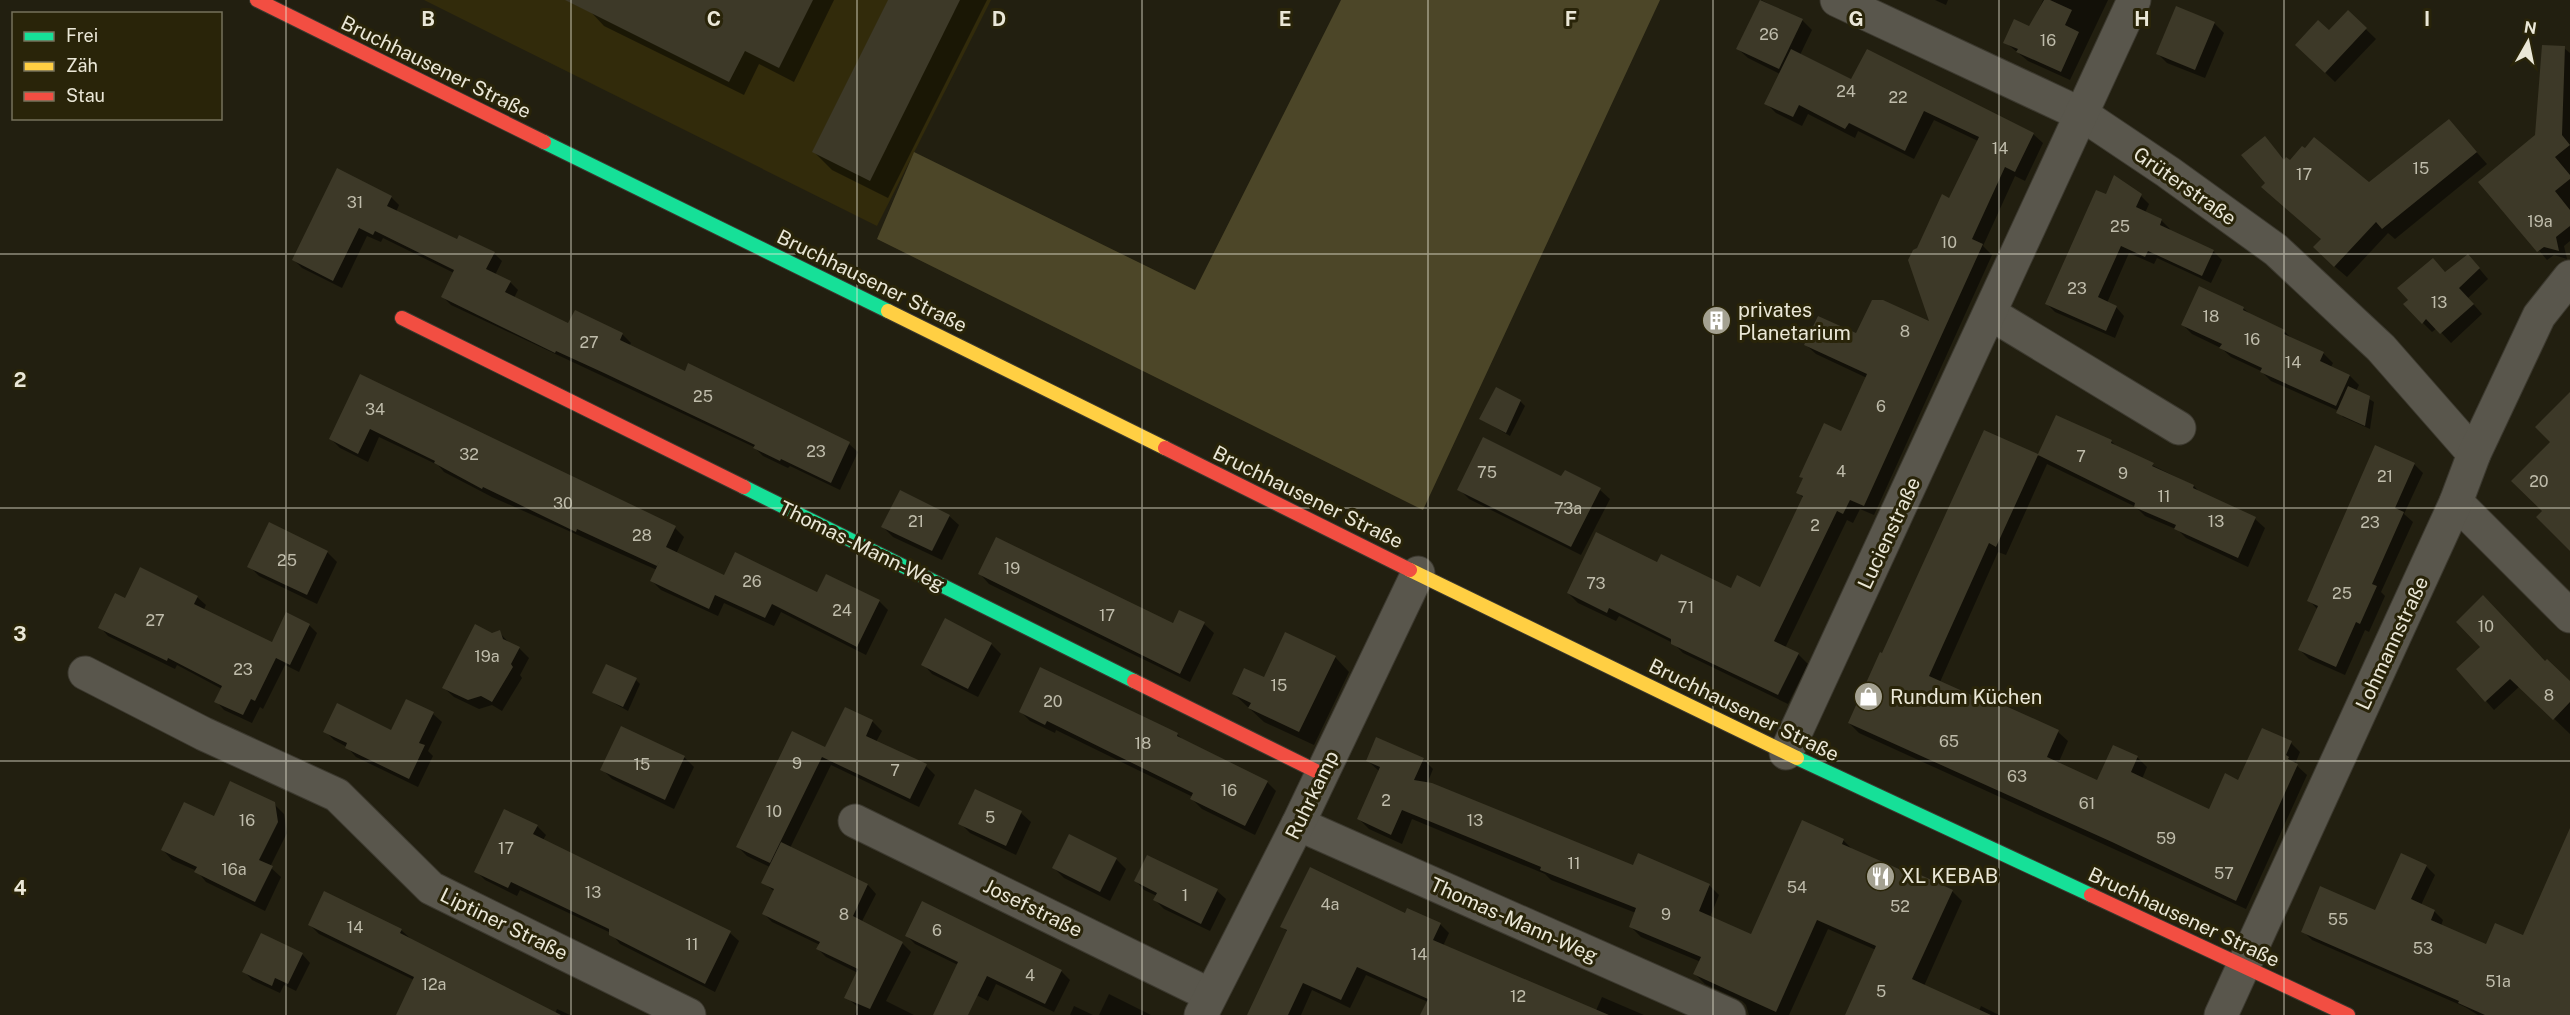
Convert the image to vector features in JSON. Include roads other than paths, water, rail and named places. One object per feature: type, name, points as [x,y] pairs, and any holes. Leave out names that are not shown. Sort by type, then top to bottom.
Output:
[{"type":"street","name":"Bruchhausener Straße","points":[[257,0],[1786,753],[2348,1015]]},
{"type":"street","name":"Grüterstraße","points":[[1837,0],[2083,115],[2168,172],[2276,250],[2380,348],[2475,454]]},
{"type":"street","name":"Lucienstraße","points":[[1786,753],[2083,115],[2134,0]]},
{"type":"street","name":"Lohmannstraße","points":[[2222,1015],[2539,316],[2570,277]]},
{"type":"street","points":[[1991,314],[2179,428]]},
{"type":"street","name":"Thomas-Mann-Weg","points":[[402,318],[1322,774]]},
{"type":"street","points":[[2456,502],[2570,616]]},
{"type":"street","name":"Ruhrkamp","points":[[1205,1005],[1298,825],[1418,573]]},
{"type":"street","name":"Liptiner Straße","points":[[85,673],[204,734],[337,795],[431,888],[689,1015]]},
{"type":"street","name":"Josefstraße","points":[[855,821],[1205,1005]]},
{"type":"street","name":"Thomas-Mann-Weg","points":[[1298,825],[1729,1015]]},
{"type":"place","name":"privates Planetarium","points":[[1717,321]]},
{"type":"place","name":"Rundum Küchen","points":[[1869,697]]},
{"type":"place","name":"XL KEBAB","points":[[1880,876]]}]
